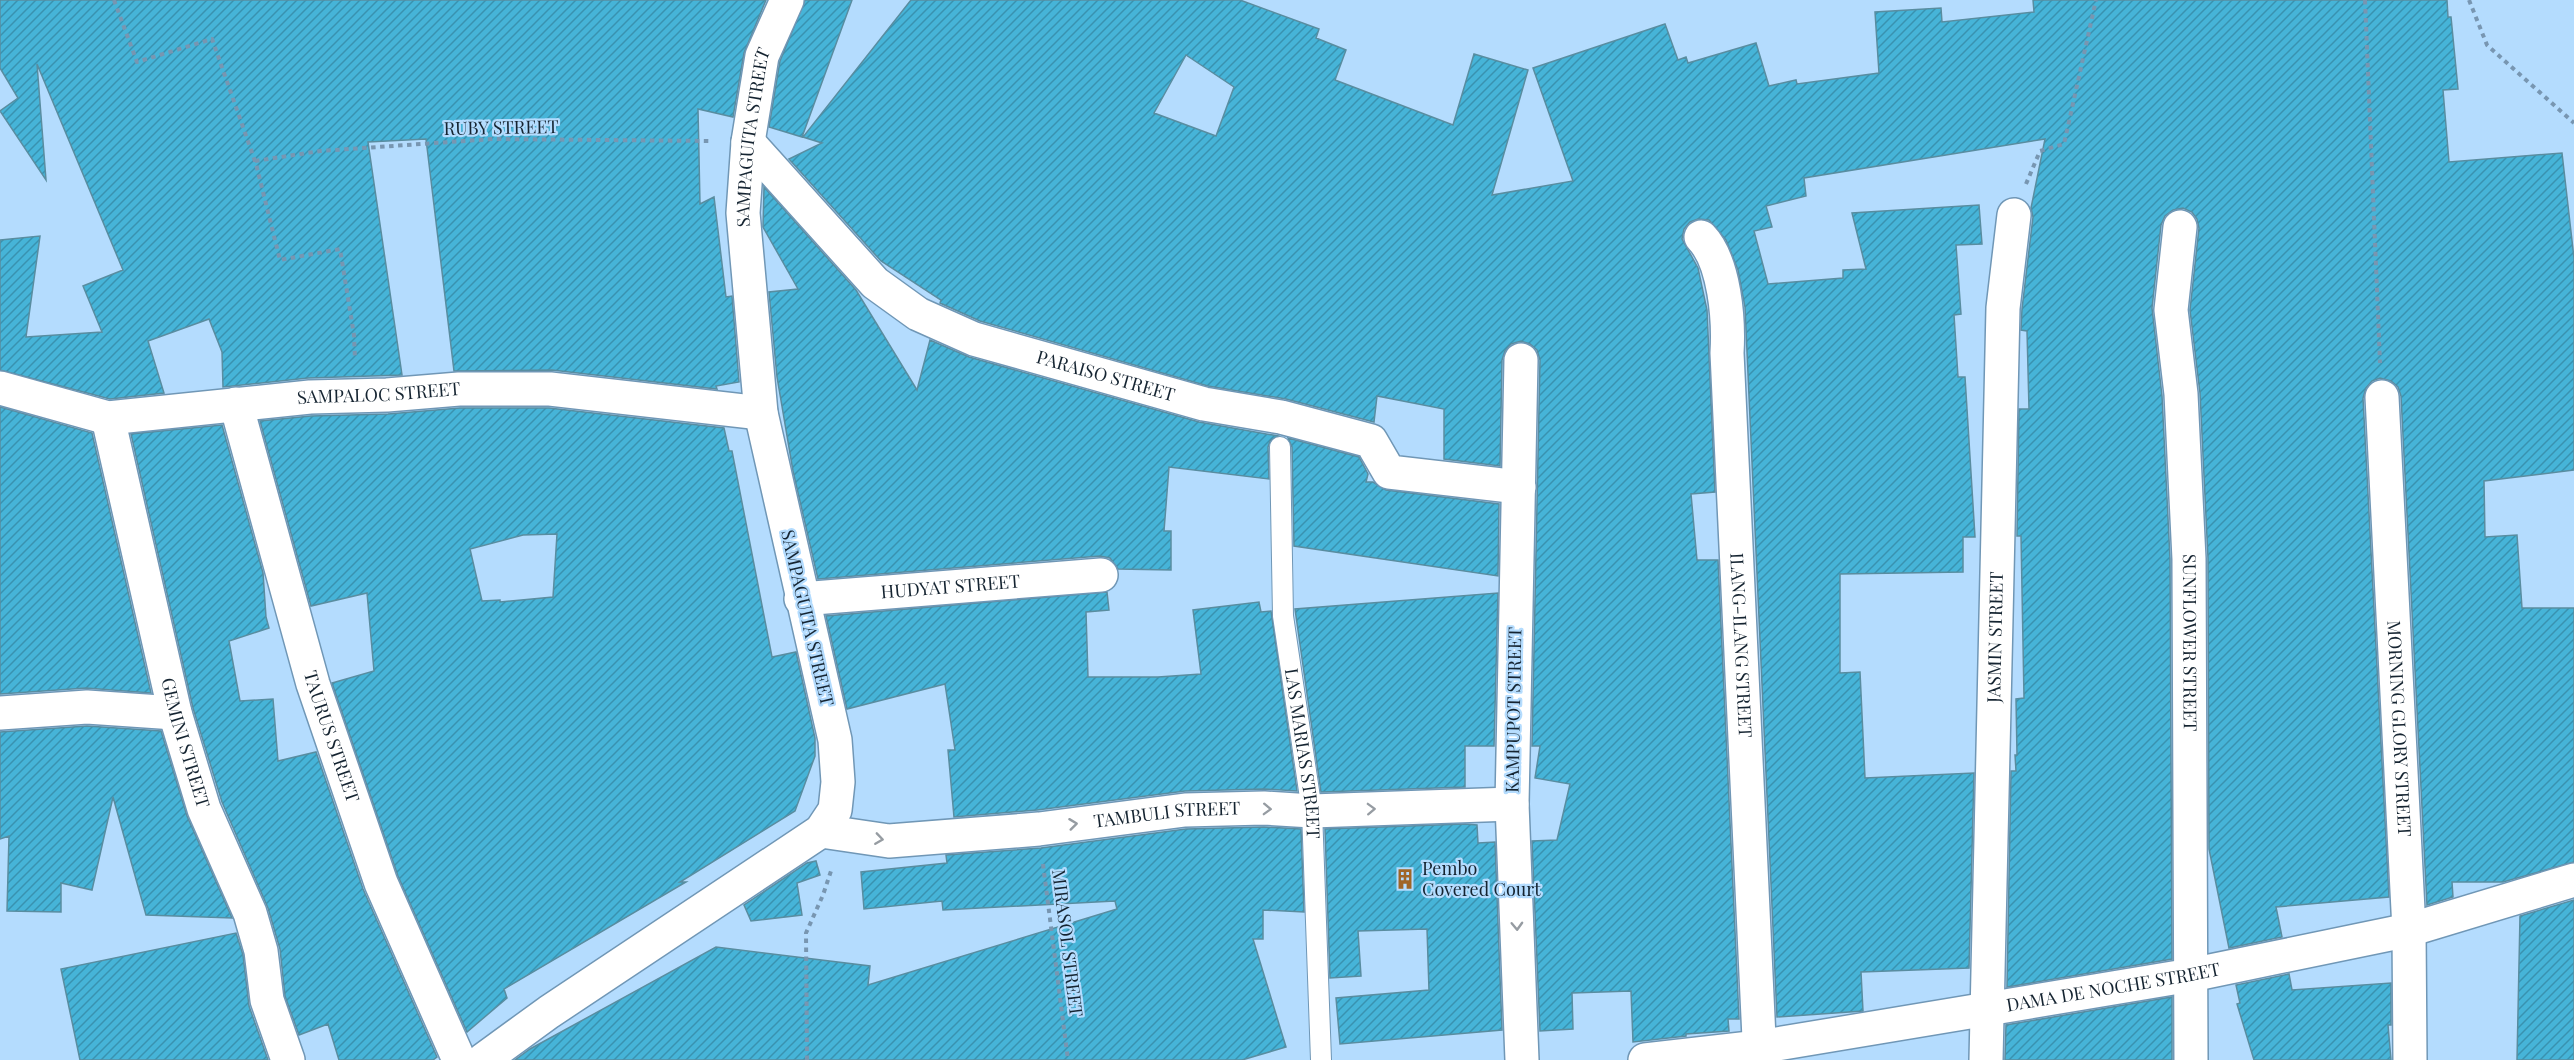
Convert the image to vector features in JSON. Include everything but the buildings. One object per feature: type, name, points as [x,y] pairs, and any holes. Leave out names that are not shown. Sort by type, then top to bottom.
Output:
[{"type":"street","name":"SAMPAGUITA STREET","points":[[483,1060],[549,1012],[821,831],[835,810],[838,782],[835,740],[801,599],[761,413],[743,213],[748,142],[762,56],[787,0]]},
{"type":"street","name":"PARAISO STREET","points":[[748,142],[875,284],[918,314],[974,339],[1204,404],[1281,417],[1371,441],[1389,472],[1519,487]]},
{"type":"street","name":"JASMIN STREET","points":[[1986,1060],[2003,308],[2014,215]]},
{"type":"street","name":"SUNFLOWER STREET","points":[[2180,226],[2171,310],[2181,394],[2189,559],[2191,1060]]},
{"type":"street","name":"ILANG-ILANG STREET","points":[[1701,237],[1708,244],[1714,259],[1728,326],[1727,353],[1760,1054]]},
{"type":"street","name":"KAMPUPOT STREET","points":[[1521,360],[1512,804],[1522,1060]]},
{"type":"street","name":"SAMPALOC STREET","points":[[0,388],[108,418],[357,394],[387,395],[459,389],[550,389],[761,413]]},
{"type":"street","name":"MORNING GLORY STREET","points":[[2382,397],[2409,930],[2410,1060]]},
{"type":"street","name":"TAURUS STREET","points":[[236,404],[324,717],[381,883],[459,1060]]},
{"type":"street","name":"GEMINI STREET","points":[[108,418],[175,713],[204,809],[250,913],[261,951],[267,1000],[288,1060]]},
{"type":"street","name":"HUDYAT STREET","points":[[801,599],[1101,575]]},
{"type":"street","points":[[0,713],[87,707],[175,713]]},
{"type":"street","name":"TAMBULI STREET","points":[[821,831],[889,841],[1039,829],[1185,810],[1264,808],[1312,811],[1512,804]]},
{"type":"street","name":"DAMA DE NOCHE STREET","points":[[1645,1060],[1760,1054],[1988,1010],[2191,975],[2409,930],[2574,880]]},
{"type":"lane","name":"LAS MARIAS STREET","points":[[1280,447],[1283,616],[1312,811],[1321,1060]]},
{"type":"path","points":[[114,0],[137,62],[212,39],[255,161],[280,260],[340,249],[354,335],[357,394]]},
{"type":"path","points":[[2014,215],[2040,151],[2064,144],[2096,0]]},
{"type":"path","points":[[2365,0],[2382,397]]},
{"type":"path","points":[[2469,0],[2487,45],[2574,123]]},
{"type":"path","name":"RUBY STREET","points":[[255,161],[320,151],[493,139],[748,142]]},
{"type":"path","name":"MIRASOL STREET","points":[[1039,829],[1068,1060]]},
{"type":"path","points":[[807,1060],[806,933],[831,871],[821,831]]},
{"type":"place","name":"Pembo Covered Court","points":[[1405,879]]}]
